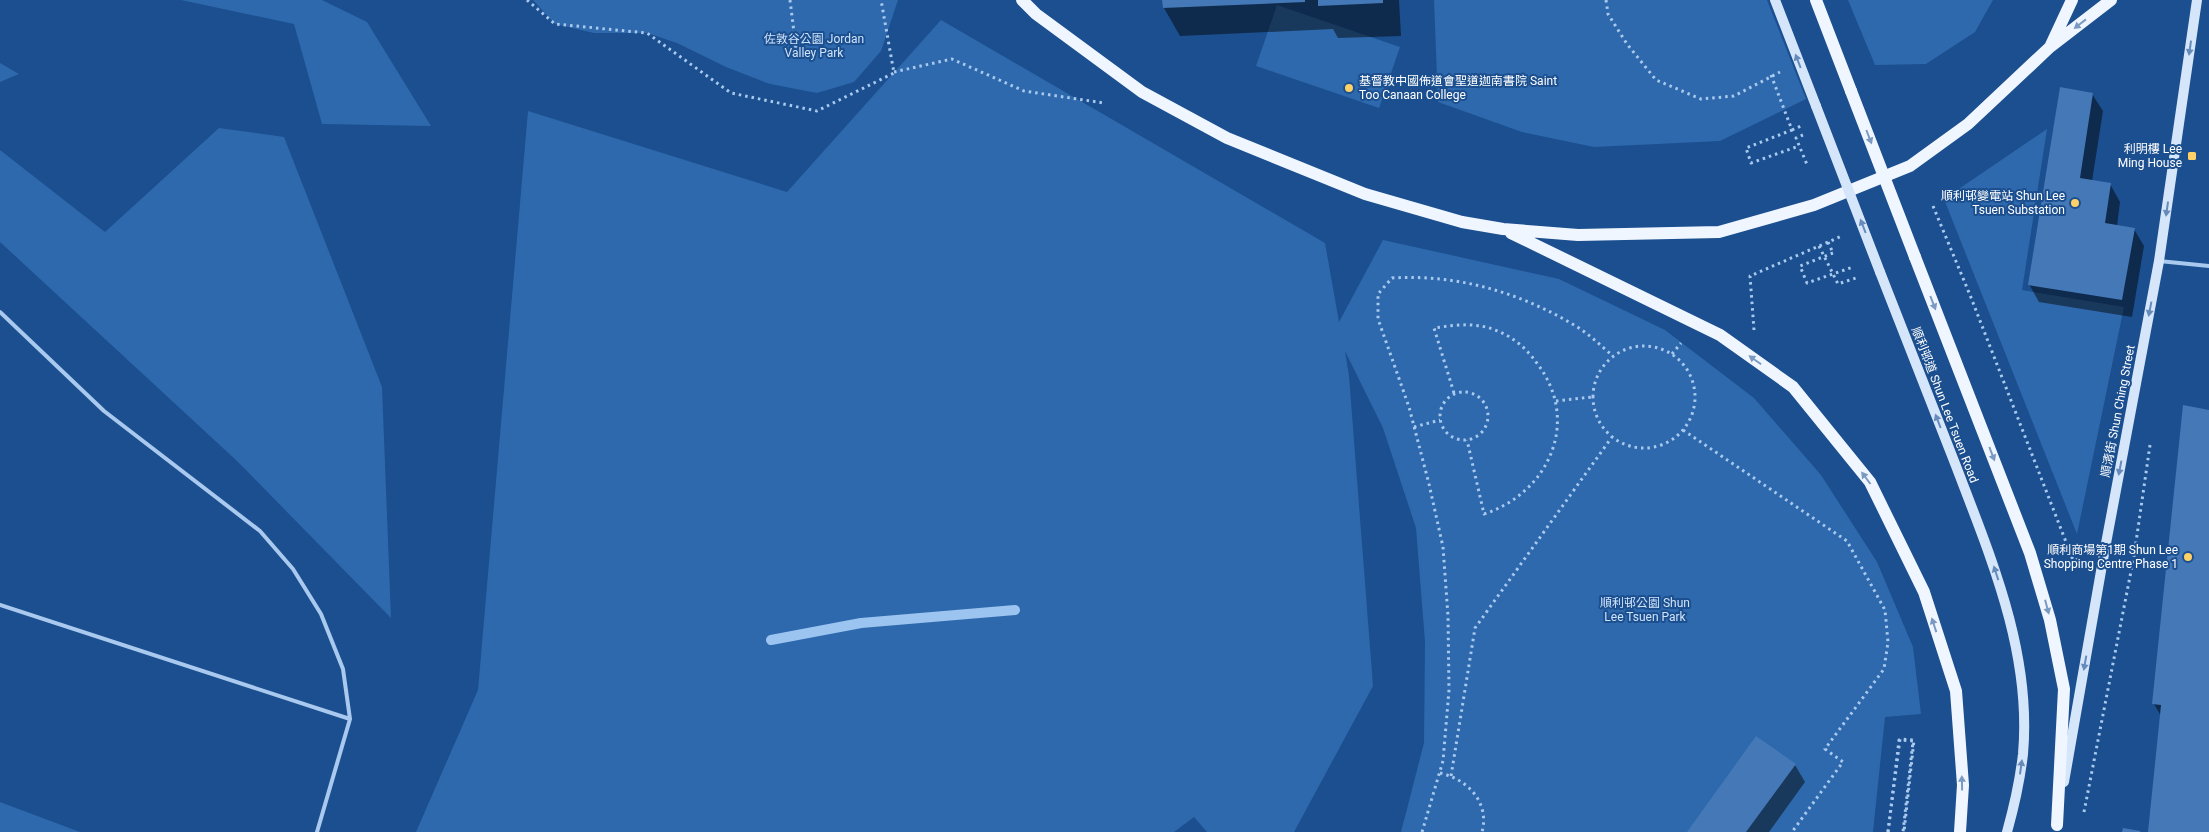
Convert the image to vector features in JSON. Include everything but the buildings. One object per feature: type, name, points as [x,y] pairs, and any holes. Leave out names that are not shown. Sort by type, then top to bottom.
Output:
[{"type":"main road","points":[[1022,0],[1036,14],[1142,92],[1227,138],[1365,194],[1462,222],[1503,229],[1578,235],[1719,232],[1814,206],[1910,166],[1968,124],[2050,47],[2110,0]]},
{"type":"main road","name":"順利邨道 Shun Lee Tsuen Road","points":[[1775,0],[1984,539],[2014,634],[2022,694],[2024,731],[2018,782],[2007,832]]},
{"type":"main road","points":[[1816,0],[2030,552],[2050,620],[2064,689],[2056,829]]},
{"type":"main road","points":[[2050,47],[2072,0]]},
{"type":"main road","name":"順清街 Shun Ching Street","points":[[2056,829],[2104,554],[2159,261],[2197,0]]},
{"type":"main road","points":[[1503,229],[1720,335],[1793,387],[1870,482],[1924,592],[1956,691],[1963,785],[1960,832]]},
{"type":"lane","points":[[2159,261],[2209,266]]},
{"type":"lane","points":[[0,312],[104,411],[260,531],[293,569],[321,614],[343,669],[350,719],[317,832]]},
{"type":"lane","points":[[0,605],[350,719]]},
{"type":"path","points":[[527,0],[555,24],[647,34],[731,93],[817,111],[894,72],[952,59],[1024,91],[1104,103]]},
{"type":"path","points":[[790,0],[796,49]]},
{"type":"path","points":[[881,0],[894,72]]},
{"type":"path","points":[[1606,0],[1608,14],[1627,44],[1656,80],[1701,99],[1734,96],[1771,75],[1792,130],[1746,148],[1751,163],[1799,146]]},
{"type":"path","points":[[1796,138],[1808,167]]},
{"type":"path","points":[[1933,206],[1970,295],[2073,560],[2104,554],[2134,556]]},
{"type":"path","points":[[1757,361],[1750,276],[1828,242],[1833,253],[1800,266],[1807,283],[1856,266]]},
{"type":"path","points":[[1819,246],[1838,284]]},
{"type":"path","points":[[1422,832],[1440,773],[1449,690],[1448,616],[1443,548],[1414,427],[1378,319],[1378,294],[1392,278],[1418,276],[1480,285],[1534,304],[1576,326],[1613,356]]},
{"type":"path","points":[[1454,393],[1434,328],[1460,324],[1495,330],[1514,340],[1529,353],[1542,369],[1556,401],[1557,423],[1555,442],[1549,460],[1525,492],[1500,509],[1484,514],[1467,440]]},
{"type":"path","points":[[1672,354],[1684,339]]},
{"type":"path","points":[[1642,345],[1658,347],[1672,354],[1684,366],[1693,381],[1695,398],[1692,415],[1683,430],[1671,440],[1657,447],[1641,448],[1626,445],[1612,437],[1601,426],[1594,412],[1592,397],[1594,381],[1602,367],[1613,356],[1627,348],[1642,345]]},
{"type":"path","points":[[1471,392],[1484,402],[1488,409],[1486,426],[1482,433],[1467,440],[1453,437],[1447,432],[1440,420],[1442,404],[1454,393],[1471,392]]},
{"type":"path","points":[[1556,401],[1592,397]]},
{"type":"path","points":[[1414,427],[1440,420]]},
{"type":"path","points":[[1683,430],[1847,541],[1885,610],[1888,642],[1884,669],[1824,749],[1843,762],[1792,832]]},
{"type":"path","points":[[1451,776],[1475,628],[1612,437]]},
{"type":"path","points":[[1888,832],[1900,739],[1914,740],[1903,832]]},
{"type":"path","points":[[1440,773],[1462,781],[1477,798],[1483,815],[1482,832]]},
{"type":"green space","points":[[181,0],[322,0],[367,22],[431,126],[322,124],[294,24]]},
{"type":"green space","name":"佐敦谷公園 Jordan Valley Park","points":[[533,0],[898,0],[881,51],[854,82],[817,93],[770,84],[726,67],[677,43],[647,33],[594,33],[555,24]]},
{"type":"green space","points":[[1434,0],[1767,0],[1806,99],[1720,141],[1594,147],[1522,132],[1438,102]]},
{"type":"green space","points":[[1848,0],[1993,0],[1975,32],[1926,64],[1875,65]]},
{"type":"green space","points":[[1277,5],[1400,47],[1379,108],[1256,66]]},
{"type":"green space","name":"順利邨公園 Shun Lee Tsuen Park","points":[[941,20],[1325,243],[1339,322],[1383,240],[1559,279],[1665,330],[1754,398],[1821,475],[1877,562],[1913,647],[1921,714],[1885,717],[1873,832],[1401,832],[1424,743],[1425,642],[1416,528],[1383,428],[1345,351],[1349,376],[1373,686],[1294,832],[1207,832],[1194,817],[1174,832],[416,832],[478,690],[528,111],[787,192]]},
{"type":"green space","points":[[0,63],[19,74],[0,82]]},
{"type":"green space","points":[[219,128],[284,137],[382,387],[391,618],[237,461],[0,242],[0,150],[105,232]]},
{"type":"green space","points":[[2047,129],[2022,290],[2124,307],[2077,534],[1944,199]]},
{"type":"green space","points":[[0,802],[80,832],[0,832]]},
{"type":"waterway","points":[[771,640],[861,623],[1015,610]]},
{"type":"place","name":"基督教中國佈道會聖道迦南書院 Saint Too Canaan College","points":[[1349,88]]},
{"type":"place","name":"利明樓 Lee Ming House","points":[[2192,156]]},
{"type":"place","name":"順利邨變電站 Shun Lee Tsuen Substation","points":[[2075,203]]},
{"type":"place","name":"順利商場第1期 Shun Lee Shopping Centre Phase 1","points":[[2188,557]]}]
